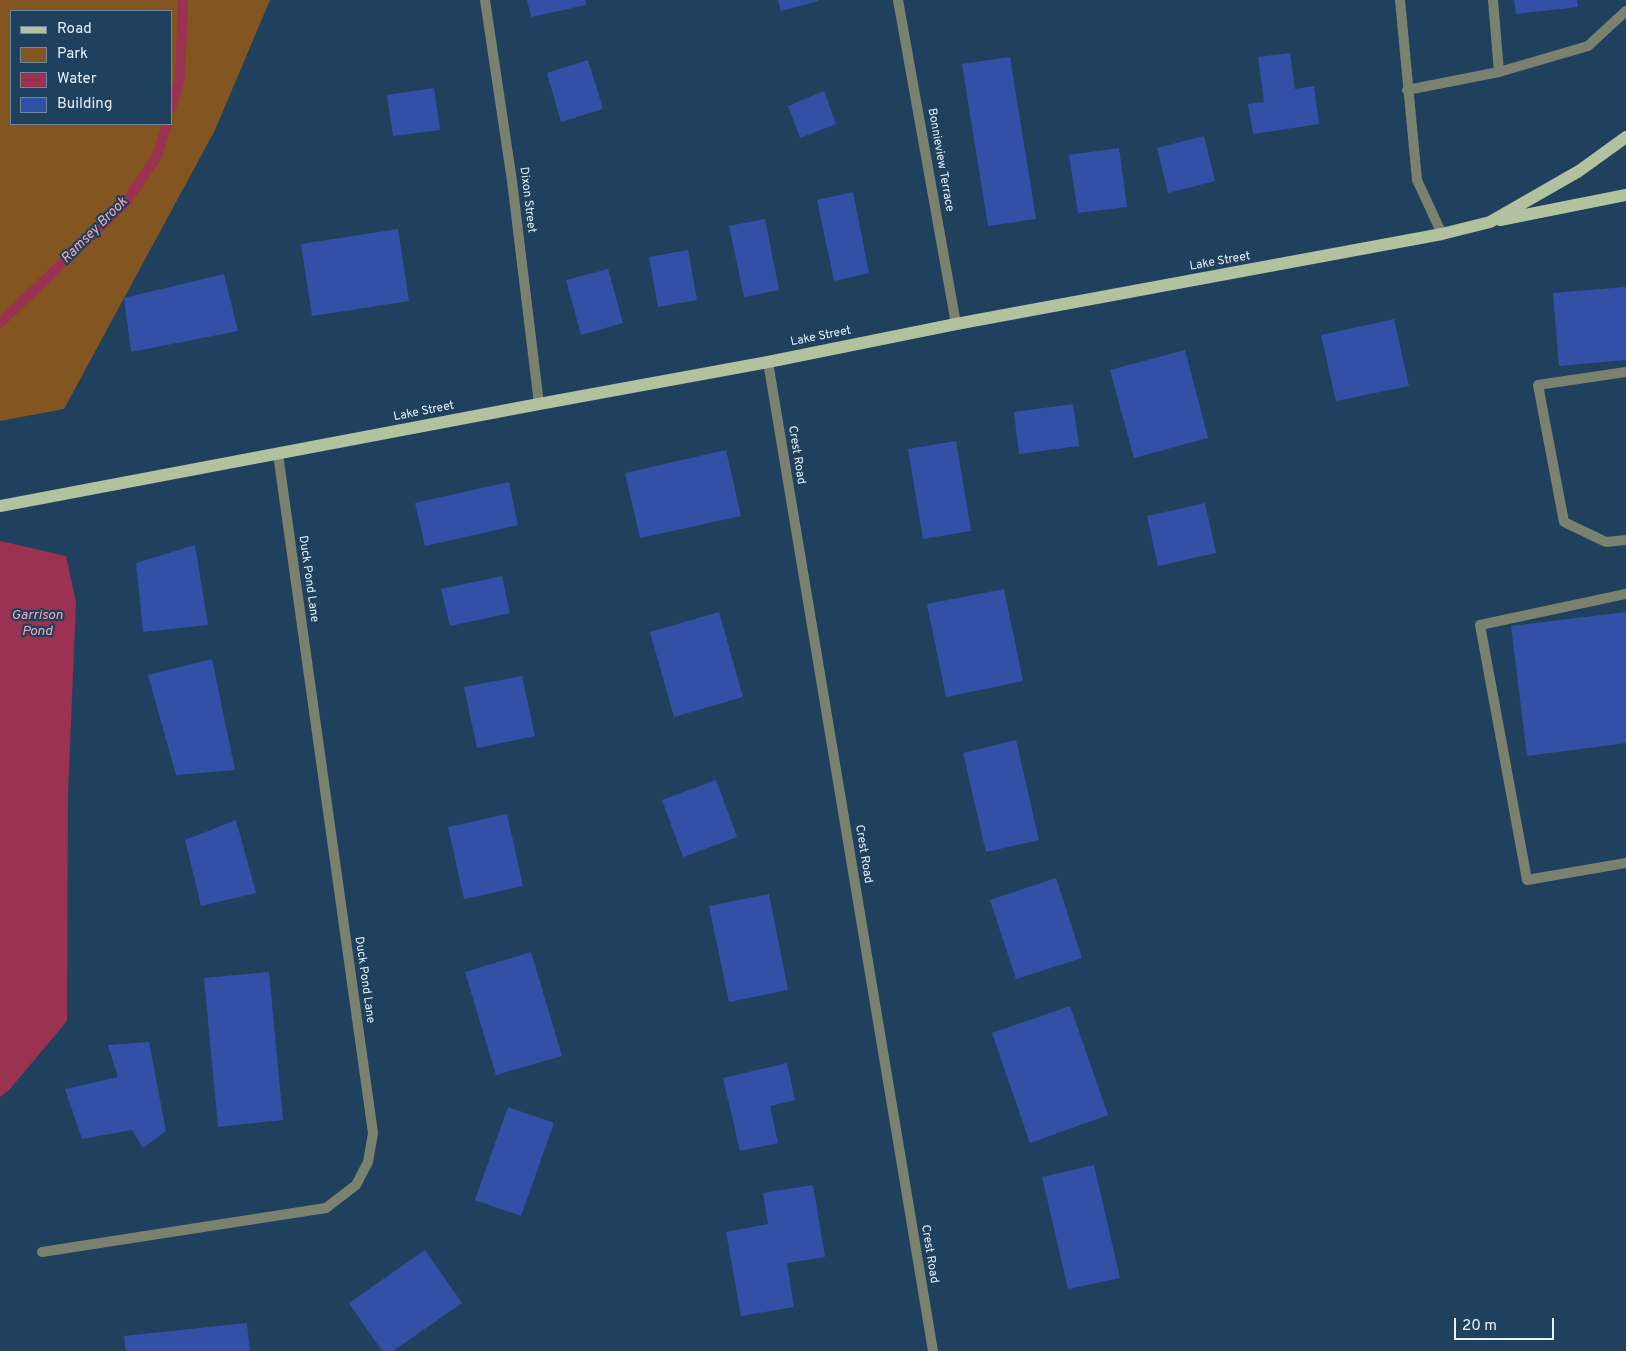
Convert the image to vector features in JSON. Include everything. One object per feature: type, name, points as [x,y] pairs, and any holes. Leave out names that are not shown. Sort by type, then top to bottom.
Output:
[{"type":"main road","name":"Lake Street","points":[[0,506],[768,362],[956,324],[1442,234],[1490,222],[1578,171],[1626,137]]},
{"type":"main road","points":[[1490,222],[1626,195]]},
{"type":"street","name":"Dixon Street","points":[[485,0],[512,181],[539,404]]},
{"type":"street","name":"Bonnieview Terrace","points":[[898,0],[956,324]]},
{"type":"street","points":[[1400,0],[1417,180],[1442,234]]},
{"type":"street","points":[[1493,0],[1499,72]]},
{"type":"street","points":[[1407,90],[1499,72],[1588,46],[1626,11]]},
{"type":"street","name":"Crest Road","points":[[768,362],[933,1351]]},
{"type":"street","points":[[1626,372],[1538,385],[1564,522],[1606,542],[1626,540]]},
{"type":"street","name":"Duck Pond Lane","points":[[42,1252],[326,1208],[356,1185],[368,1162],[373,1133],[278,454]]},
{"type":"street","points":[[1626,594],[1480,625],[1527,880],[1626,863]]},
{"type":"green space","points":[[0,0],[270,0],[215,130],[64,409],[0,421]]},
{"type":"water","name":"Garrison Pond","points":[[0,541],[66,556],[76,602],[68,793],[67,1021],[9,1090],[0,1097]]},
{"type":"building","points":[[527,0],[585,0],[586,5],[531,17]]},
{"type":"building","points":[[778,0],[818,0],[818,1],[781,11]]},
{"type":"building","points":[[1514,0],[1577,0],[1578,7],[1516,14]]},
{"type":"building","points":[[1290,53],[1295,89],[1314,86],[1319,124],[1253,134],[1248,104],[1264,102],[1258,57]]},
{"type":"building","points":[[1010,57],[1036,219],[988,226],[962,64]]},
{"type":"building","points":[[588,60],[603,109],[561,122],[547,73]]},
{"type":"building","points":[[434,88],[440,130],[393,136],[387,95]]},
{"type":"building","points":[[824,91],[836,124],[800,138],[788,106]]},
{"type":"building","points":[[1204,136],[1215,181],[1168,193],[1157,148]]},
{"type":"building","points":[[1119,148],[1127,207],[1078,213],[1069,155]]},
{"type":"building","points":[[853,192],[869,273],[834,281],[817,200]]},
{"type":"building","points":[[765,219],[779,290],[744,297],[729,226]]},
{"type":"building","points":[[398,229],[409,301],[312,316],[301,244]]},
{"type":"building","points":[[688,250],[697,300],[658,307],[649,257]]},
{"type":"building","points":[[608,269],[623,323],[581,335],[566,280]]},
{"type":"building","points":[[224,274],[238,331],[131,352],[124,298]]},
{"type":"building","points":[[1626,287],[1626,360],[1559,366],[1553,293]]},
{"type":"building","points":[[1394,319],[1409,386],[1336,401],[1321,335]]},
{"type":"building","points":[[1185,350],[1208,438],[1134,458],[1110,370]]},
{"type":"building","points":[[1073,404],[1079,446],[1019,454],[1014,412]]},
{"type":"building","points":[[956,441],[971,531],[923,539],[908,449]]},
{"type":"building","points":[[726,450],[741,516],[640,538],[625,473]]},
{"type":"building","points":[[509,482],[518,525],[425,546],[415,503]]},
{"type":"building","points":[[1205,503],[1216,553],[1158,566],[1147,516]]},
{"type":"building","points":[[195,545],[208,625],[143,632],[136,563]]},
{"type":"building","points":[[502,576],[510,613],[450,626],[441,589]]},
{"type":"building","points":[[1004,589],[1023,681],[946,697],[927,604]]},
{"type":"building","points":[[719,612],[743,697],[674,717],[650,632]]},
{"type":"building","points":[[1626,612],[1626,743],[1527,756],[1511,626]]},
{"type":"building","points":[[212,659],[235,770],[176,775],[148,675]]},
{"type":"building","points":[[522,676],[535,736],[477,748],[464,687]]},
{"type":"building","points":[[1016,740],[1039,840],[986,852],[963,753]]},
{"type":"building","points":[[716,780],[737,837],[683,857],[662,800]]},
{"type":"building","points":[[507,814],[523,886],[464,899],[448,827]]},
{"type":"building","points":[[236,820],[256,893],[201,906],[185,840]]},
{"type":"building","points":[[1056,878],[1082,958],[1016,979],[990,900]]},
{"type":"building","points":[[769,894],[788,990],[729,1002],[709,906]]},
{"type":"building","points":[[531,952],[562,1056],[496,1075],[465,972]]},
{"type":"building","points":[[269,972],[283,1120],[218,1127],[204,978]]},
{"type":"building","points":[[1070,1006],[1108,1115],[1030,1143],[992,1033]]},
{"type":"building","points":[[149,1042],[166,1131],[143,1148],[132,1130],[82,1139],[65,1089],[118,1077],[108,1045]]},
{"type":"building","points":[[787,1063],[795,1100],[770,1106],[778,1143],[740,1151],[723,1078]]},
{"type":"building","points":[[508,1107],[554,1123],[521,1216],[475,1200]]},
{"type":"building","points":[[1094,1165],[1120,1278],[1068,1289],[1042,1177]]},
{"type":"building","points":[[813,1185],[825,1257],[787,1263],[794,1307],[741,1316],[726,1232],[768,1224],[763,1193]]},
{"type":"building","points":[[425,1250],[462,1303],[393,1351],[382,1351],[349,1303]]},
{"type":"building","points":[[247,1323],[250,1351],[126,1351],[124,1336]]},
{"type":"waterway","name":"Ramsey Brook","points":[[172,105],[180,78],[183,0]]},
{"type":"waterway","name":"Ramsey Brook","points":[[0,323],[126,202],[157,156],[167,125]]}]
